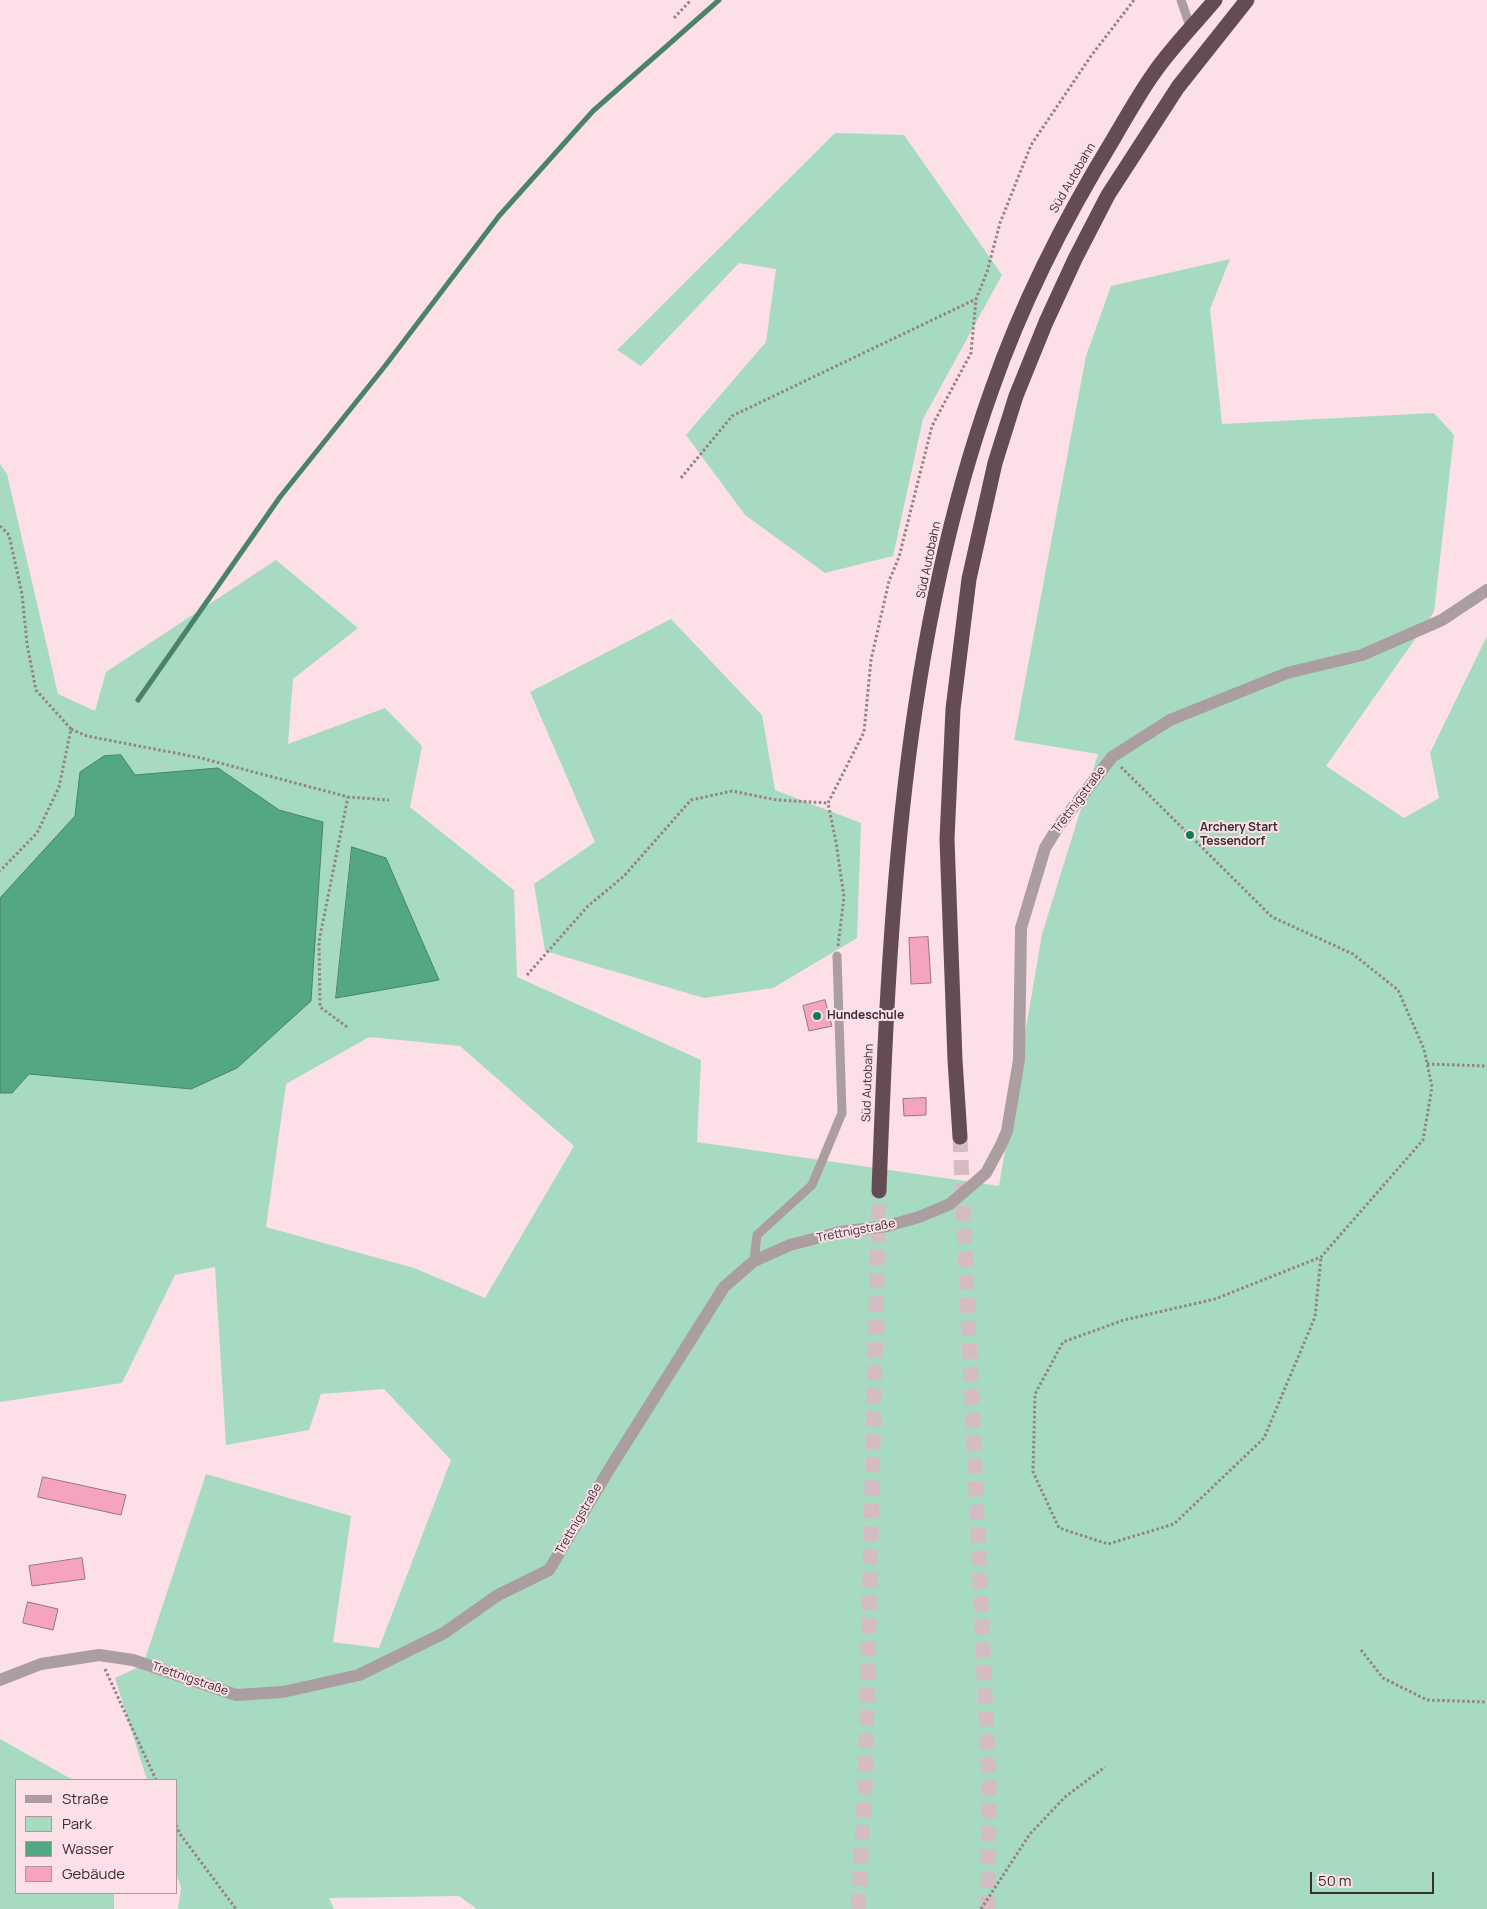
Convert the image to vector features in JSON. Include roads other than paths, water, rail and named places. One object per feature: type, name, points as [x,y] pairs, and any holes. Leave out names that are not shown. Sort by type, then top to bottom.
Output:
[{"type":"highway","name":"Süd Autobahn","points":[[879,1191],[884,1066],[900,829],[916,705],[939,580],[953,520],[992,388],[1054,241],[1090,177],[1154,72],[1215,0]]},
{"type":"highway","points":[[960,1137],[954,1050],[947,839],[953,709],[969,579],[995,463],[1016,396],[1046,322],[1075,259],[1108,195],[1178,87],[1247,0]]},
{"type":"street","name":"Trettnigstraße","points":[[0,1680],[41,1664],[99,1656],[133,1660],[236,1695],[284,1692],[359,1675],[444,1633],[498,1594],[550,1570],[610,1468],[724,1287],[754,1261],[790,1245],[840,1232],[888,1226],[919,1217],[950,1204],[986,1173],[1001,1145],[1008,1122],[1019,1060],[1021,928],[1045,848],[1058,826],[1112,757],[1170,720],[1288,673],[1362,655],[1442,620],[1487,590]]},
{"type":"lane","points":[[1181,0],[1191,29]]},
{"type":"lane","points":[[754,1261],[757,1235],[812,1185],[842,1113],[837,956]]},
{"type":"water","points":[[121,755],[135,775],[218,768],[279,810],[323,822],[311,1001],[237,1068],[191,1089],[29,1074],[12,1093],[0,1093],[0,898],[75,816],[80,772],[104,756]]},
{"type":"water","points":[[352,847],[386,858],[439,980],[336,998]]},
{"type":"waterway","points":[[138,700],[280,497],[385,366],[499,216],[593,111],[719,0]]},
{"type":"tunnel","points":[[960,1137],[989,1783],[988,1909]]},
{"type":"tunnel","points":[[858,1909],[865,1791],[879,1191]]},
{"type":"place","name":"Archery Start Tessendorf","points":[[1190,835]]},
{"type":"place","name":"Hundeschule","points":[[817,1016]]}]
